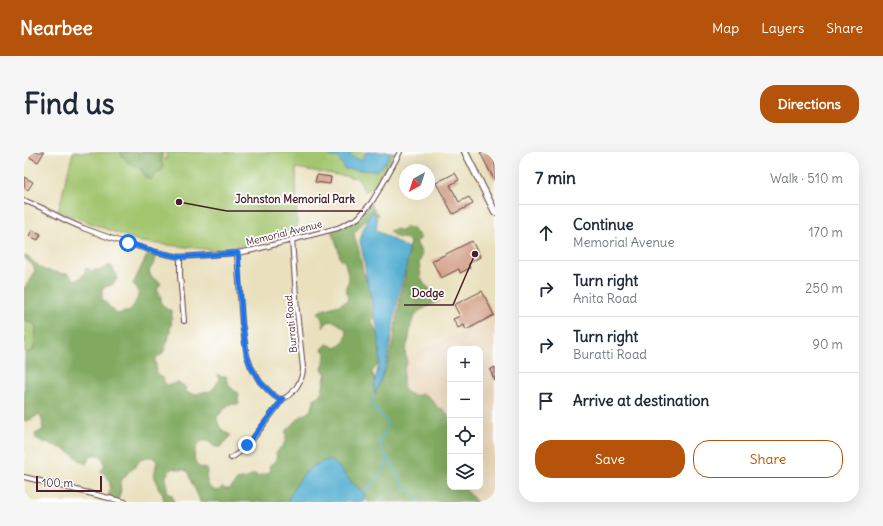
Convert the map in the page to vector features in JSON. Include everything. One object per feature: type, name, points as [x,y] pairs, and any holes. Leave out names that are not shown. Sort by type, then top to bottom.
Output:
[{"type":"main road","points":[[465,152],[495,212]]},
{"type":"street","name":"Memorial Avenue","points":[[24,202],[28,202],[67,221],[116,240],[156,252],[180,257],[238,253],[343,226],[358,218],[382,185],[400,152]]},
{"type":"street","name":"Burrati Road","points":[[231,458],[246,448],[283,399],[287,397],[299,383],[303,373],[292,240]]},
{"type":"street","points":[[238,253],[242,323],[247,356],[251,367],[260,382],[273,395],[279,399],[283,399]]},
{"type":"street","points":[[180,257],[184,321]]},
{"type":"street","points":[[24,477],[125,502]]},
{"type":"shaded area","points":[[495,318],[495,502],[477,502],[466,490],[483,490],[483,346],[447,346],[447,414],[443,409],[437,407],[433,401],[420,395],[409,394],[405,391],[403,379],[404,369],[407,363],[406,357]]},
{"type":"green space","points":[[73,152],[153,152],[166,160],[166,152],[395,152],[375,186],[365,192],[360,182],[356,178],[296,168],[297,232],[261,243],[212,250],[141,242],[58,211]]},
{"type":"green space","points":[[120,152],[163,152],[161,161],[164,168],[150,180],[145,177],[141,169],[128,163]]},
{"type":"green space","points":[[371,203],[379,216],[371,215],[354,233],[363,271],[374,302],[375,314],[371,321],[380,339],[382,349],[380,360],[372,372],[376,383],[388,362],[405,278],[406,253],[410,243],[408,239],[396,237],[389,231],[396,229],[401,231],[410,227],[421,238],[416,242],[422,256],[419,263],[421,278],[424,284],[437,295],[439,301],[419,311],[411,324],[409,339],[405,351],[407,363],[404,369],[404,391],[413,395],[422,394],[427,396],[438,408],[443,409],[447,414],[447,490],[466,490],[477,502],[368,502],[363,493],[330,460],[297,483],[287,502],[199,502],[200,500],[188,472],[173,468],[167,474],[166,478],[167,491],[170,495],[172,495],[174,502],[164,502],[162,492],[158,488],[154,476],[157,461],[152,457],[141,459],[120,481],[121,490],[118,500],[108,498],[110,483],[107,476],[100,471],[104,468],[104,461],[101,456],[90,456],[86,464],[64,449],[36,439],[35,434],[43,430],[42,419],[39,414],[32,419],[26,421],[24,420],[25,353],[31,352],[34,348],[36,327],[33,323],[24,320],[24,288],[32,278],[35,270],[24,256],[44,270],[65,274],[67,273],[75,280],[82,276],[86,268],[92,271],[102,269],[109,265],[112,267],[118,278],[112,285],[102,288],[102,299],[116,313],[119,314],[129,312],[136,302],[138,290],[133,284],[149,251],[157,253],[155,262],[149,271],[151,277],[161,283],[157,290],[161,296],[161,303],[168,310],[172,310],[171,328],[168,339],[162,355],[160,355],[155,361],[156,372],[163,378],[165,384],[169,385],[178,383],[185,387],[186,392],[190,394],[209,392],[214,388],[219,380],[217,374],[222,377],[226,376],[226,380],[231,388],[239,394],[239,404],[228,405],[217,417],[220,428],[231,435],[220,447],[216,447],[207,441],[202,441],[199,443],[195,450],[196,463],[198,466],[207,469],[206,477],[209,487],[216,491],[220,490],[222,487],[225,489],[230,489],[237,480],[247,478],[254,474],[258,476],[269,473],[269,466],[275,461],[276,453],[283,446],[285,441],[285,432],[301,416],[310,410],[314,399],[322,392],[326,374],[322,369],[325,353],[322,349],[327,344],[336,348],[343,343],[346,337],[347,334],[345,329],[336,322],[330,321],[323,327],[322,318],[317,313],[348,300],[346,287],[349,280],[345,262],[340,259],[338,248],[331,230],[356,218]]},
{"type":"green space","points":[[24,320],[33,323],[36,327],[34,348],[31,352],[25,353]]},
{"type":"water","points":[[328,152],[348,152],[352,156],[361,160],[367,152],[391,152],[382,167],[371,171],[345,169],[338,157],[331,157]]},
{"type":"water","points":[[372,210],[377,220],[376,230],[409,249],[406,268],[399,293],[386,366],[375,395],[374,386],[380,359],[379,339],[360,242],[362,232]]},
{"type":"water","points":[[330,460],[336,464],[352,483],[364,493],[365,502],[287,502],[299,481],[308,470],[322,462]]},
{"type":"building","points":[[24,152],[44,152],[38,162],[24,154]]},
{"type":"building","points":[[480,152],[495,152],[495,181],[488,168]]},
{"type":"building","points":[[455,173],[459,180],[450,185],[459,202],[469,197],[473,204],[453,214],[436,183]]},
{"type":"building","points":[[317,175],[331,177],[330,184],[315,182]]},
{"type":"building","points":[[24,177],[33,182],[28,190],[24,187]]},
{"type":"building","points":[[32,230],[41,234],[38,240],[29,236]]},
{"type":"building","points":[[472,241],[480,257],[468,264],[470,268],[460,273],[459,269],[441,278],[432,261]]},
{"type":"building","points":[[482,291],[494,315],[466,330],[464,325],[458,328],[453,319],[460,316],[454,305]]},
{"type":"building","points":[[495,367],[495,381],[490,370]]},
{"type":"waterway","points":[[375,395],[372,405],[387,422],[386,432],[380,440],[380,447],[400,478],[404,487],[420,502]]},
{"type":"waterway","points":[[364,493],[380,477],[388,458]]},
{"type":"place","name":"Johnston Memorial Park","points":[[179,202]]},
{"type":"place","name":"Dodge","points":[[475,254]]},
{"type":"route","points":[[128,243],[156,252],[180,257],[238,253],[242,323],[247,356],[251,367],[260,382],[273,395],[279,399],[283,399],[247,445]]}]
